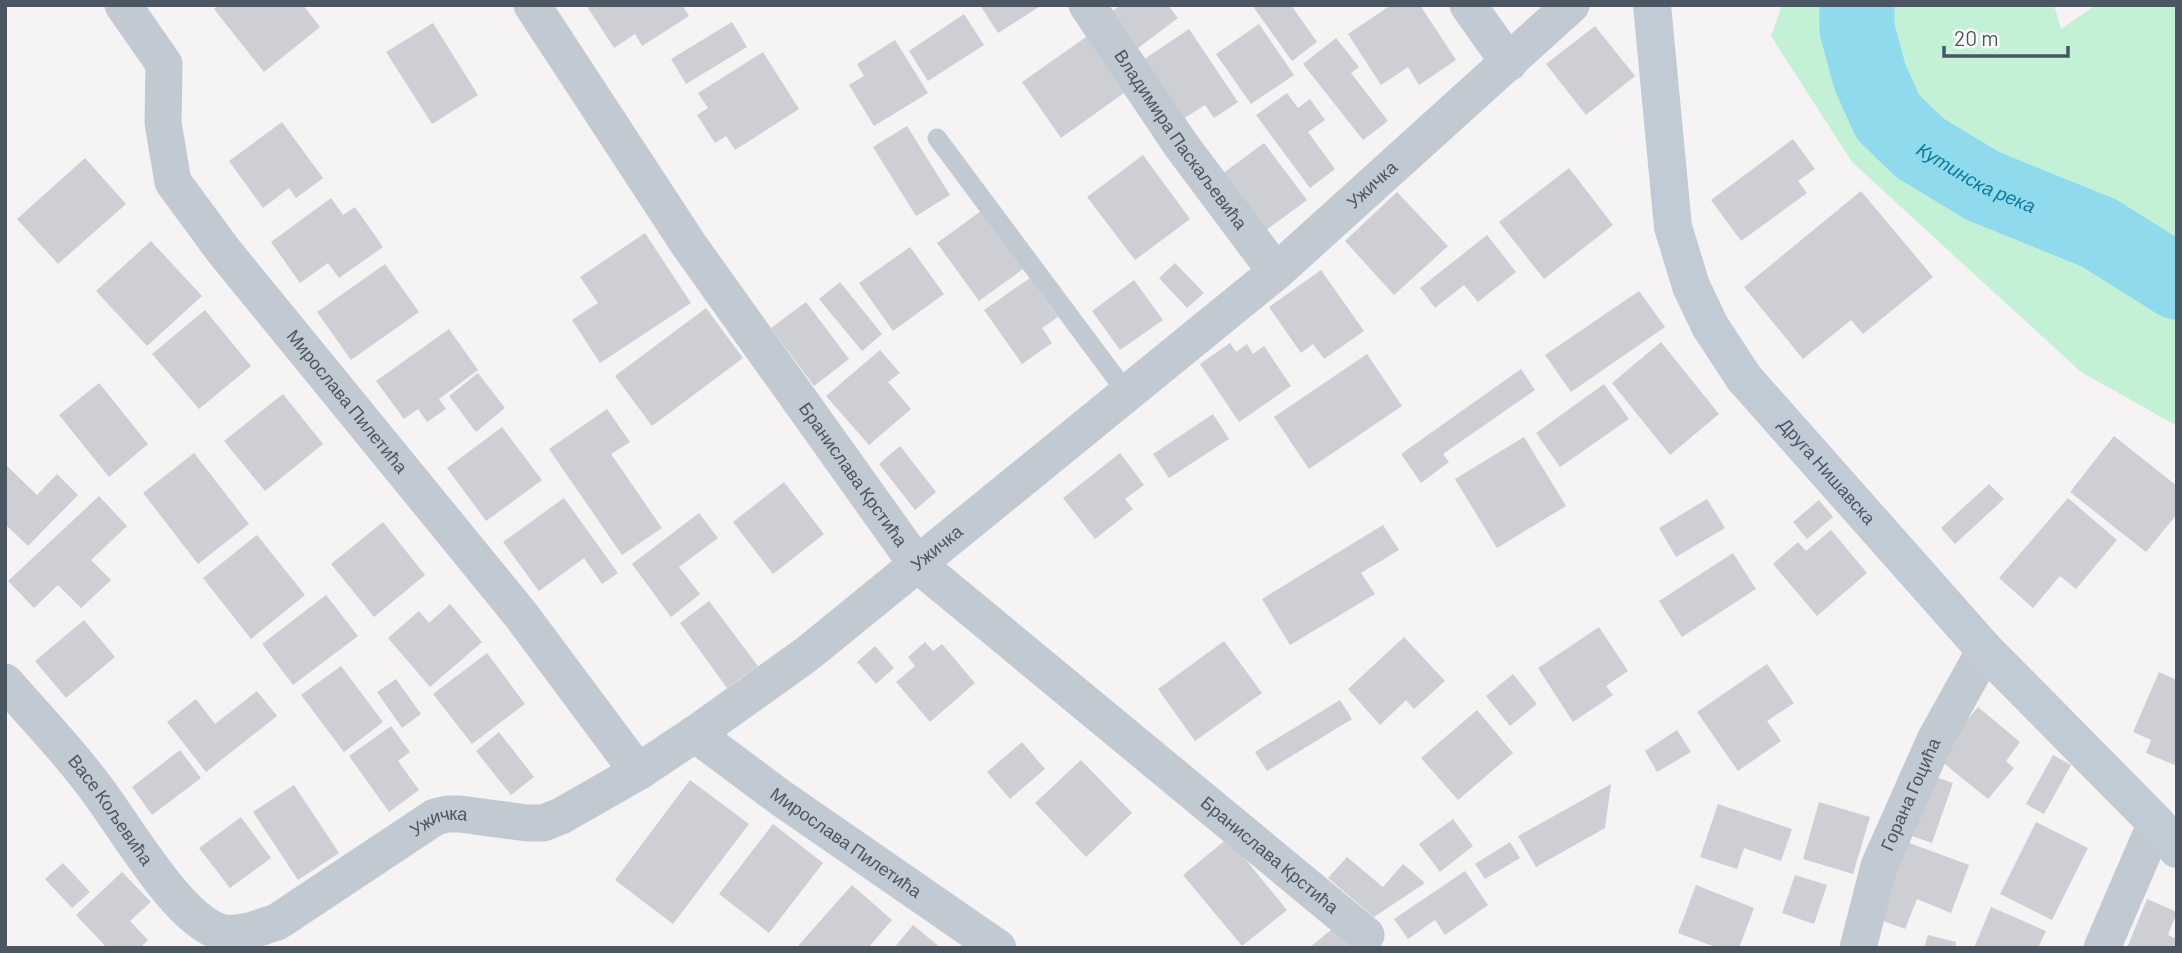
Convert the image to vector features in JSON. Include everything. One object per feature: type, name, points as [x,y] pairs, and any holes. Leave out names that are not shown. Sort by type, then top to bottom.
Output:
[{"type":"street","name":"Мирослава Пилетића","points":[[123,5],[164,64],[163,123],[173,182],[223,250],[522,615],[638,772]]},
{"type":"street","name":"Бранислава Крстића","points":[[532,5],[689,245],[916,563],[1366,935]]},
{"type":"street","name":"Владимира Паскаљевића","points":[[1087,5],[1181,145],[1276,272]]},
{"type":"street","points":[[1468,5],[1509,63]]},
{"type":"street","name":"Ужичка","points":[[222,932],[248,931],[277,922],[435,817],[460,814],[543,823],[561,816],[638,772],[695,734],[807,654],[1276,272],[1571,5]]},
{"type":"street","name":"Друга Нишавска","points":[[1652,5],[1673,227],[1691,286],[1710,326],[1744,378],[1985,650],[2166,836]]},
{"type":"street","name":"Горана Гоцића","points":[[1857,948],[1879,866],[1935,740],[1985,650]]},
{"type":"street","name":"Васе Кољевића","points":[[5,682],[89,779],[173,896],[196,919],[222,932]]},
{"type":"street","name":"Мирослава Пилетића","points":[[695,734],[793,806],[998,948]]},
{"type":"street","points":[[2102,948],[2166,836]]},
{"type":"lane","points":[[937,138],[1127,393]]},
{"type":"green space","points":[[1782,5],[2054,5],[2061,29],[2096,5],[2177,5],[2177,426],[2081,372],[1852,162],[1771,36]]},
{"type":"building","points":[[219,5],[303,5],[320,27],[264,72],[214,9]]},
{"type":"building","points":[[586,5],[682,5],[689,16],[642,46],[635,34],[614,48]]},
{"type":"building","points":[[980,5],[1042,5],[998,33]]},
{"type":"building","points":[[1121,5],[1168,5],[1178,18],[1138,48],[1111,12]]},
{"type":"building","points":[[1252,5],[1291,5],[1317,42],[1292,61]]},
{"type":"building","points":[[1391,5],[1420,5],[1456,60],[1419,85],[1408,67],[1381,85],[1348,34]]},
{"type":"building","points":[[964,14],[984,45],[928,81],[909,51]]},
{"type":"building","points":[[732,22],[747,47],[686,84],[671,59]]},
{"type":"building","points":[[433,23],[478,95],[432,124],[386,52]]},
{"type":"building","points":[[1259,24],[1294,75],[1251,104],[1216,54]]},
{"type":"building","points":[[1595,26],[1635,76],[1586,115],[1546,64]]},
{"type":"building","points":[[1189,29],[1238,102],[1214,118],[1205,105],[1183,119],[1143,60]]},
{"type":"building","points":[[1089,35],[1128,90],[1061,138],[1022,82]]},
{"type":"building","points":[[1336,38],[1359,67],[1351,73],[1388,121],[1363,140],[1303,64]]},
{"type":"building","points":[[895,40],[928,93],[874,126],[849,85],[864,76],[857,64]]},
{"type":"building","points":[[763,52],[799,109],[735,150],[726,136],[715,143],[697,115],[708,108],[698,93]]},
{"type":"building","points":[[1287,93],[1298,108],[1310,99],[1325,120],[1308,132],[1335,169],[1310,188],[1256,115]]},
{"type":"building","points":[[282,122],[323,178],[296,198],[289,188],[263,208],[229,161]]},
{"type":"building","points":[[907,126],[950,195],[916,216],[873,147]]},
{"type":"building","points":[[1793,139],[1815,169],[1798,181],[1807,193],[1741,241],[1711,200]]},
{"type":"building","points":[[1264,143],[1307,200],[1265,231],[1222,174]]},
{"type":"building","points":[[1143,155],[1190,219],[1135,260],[1087,197]]},
{"type":"building","points":[[85,158],[126,204],[58,264],[17,219]]},
{"type":"building","points":[[1569,168],[1613,225],[1544,279],[1499,222]]},
{"type":"building","points":[[1861,191],[1933,277],[1863,334],[1851,320],[1803,359],[1744,287]]},
{"type":"building","points":[[1397,192],[1448,246],[1394,295],[1345,241]]},
{"type":"building","points":[[331,198],[343,215],[355,207],[383,247],[339,278],[328,263],[300,283],[271,242]]},
{"type":"building","points":[[981,211],[1023,269],[979,301],[937,243]]},
{"type":"building","points":[[645,233],[691,303],[600,363],[572,320],[598,303],[580,277]]},
{"type":"building","points":[[1487,235],[1516,272],[1478,302],[1464,285],[1435,308],[1420,288]]},
{"type":"building","points":[[151,241],[202,296],[147,346],[96,291]]},
{"type":"building","points":[[910,247],[944,294],[893,331],[859,283]]},
{"type":"building","points":[[1175,263],[1204,293],[1187,308],[1159,278]]},
{"type":"building","points":[[385,264],[419,312],[351,360],[317,312]]},
{"type":"building","points":[[1321,270],[1364,331],[1324,359],[1313,344],[1301,353],[1269,307]]},
{"type":"building","points":[[1030,278],[1058,317],[1042,328],[1052,343],[1022,364],[984,310]]},
{"type":"building","points":[[1134,280],[1163,320],[1120,350],[1092,311]]},
{"type":"building","points":[[840,282],[882,334],[862,351],[819,299]]},
{"type":"building","points":[[1639,291],[1665,327],[1571,392],[1545,355]]},
{"type":"building","points":[[806,302],[849,359],[814,386],[771,328]]},
{"type":"building","points":[[706,308],[743,358],[652,426],[615,376]]},
{"type":"building","points":[[205,310],[251,366],[199,409],[152,354]]},
{"type":"building","points":[[449,329],[478,370],[439,399],[446,409],[427,422],[418,409],[404,419],[376,381]]},
{"type":"building","points":[[1661,342],[1719,414],[1670,455],[1612,383]]},
{"type":"building","points":[[1230,343],[1236,352],[1247,344],[1253,354],[1264,346],[1291,386],[1239,422],[1200,364]]},
{"type":"building","points":[[880,350],[900,373],[888,382],[911,409],[869,445],[826,396]]},
{"type":"building","points":[[1367,354],[1402,406],[1309,469],[1274,417]]},
{"type":"building","points":[[1521,369],[1535,390],[1443,454],[1449,462],[1421,483],[1401,454]]},
{"type":"building","points":[[478,373],[505,408],[476,432],[449,396]]},
{"type":"building","points":[[99,383],[148,444],[109,477],[59,415]]},
{"type":"building","points":[[1604,384],[1629,419],[1560,467],[1536,433]]},
{"type":"building","points":[[283,394],[323,444],[265,491],[224,441]]},
{"type":"building","points":[[607,409],[630,442],[611,454],[662,528],[622,555],[549,449]]},
{"type":"building","points":[[1213,414],[1229,439],[1169,478],[1153,454]]},
{"type":"building","points":[[502,427],[542,480],[486,521],[447,468]]},
{"type":"building","points":[[2114,436],[2177,486],[2177,514],[2146,552],[2070,492]]},
{"type":"building","points":[[1524,437],[1566,506],[1497,548],[1455,479]]},
{"type":"building","points":[[900,446],[936,492],[915,510],[879,464]]},
{"type":"building","points":[[194,453],[249,524],[198,564],[143,493]]},
{"type":"building","points":[[1120,453],[1144,485],[1125,499],[1133,509],[1095,539],[1063,498]]},
{"type":"building","points":[[5,464],[37,495],[57,474],[78,495],[28,546],[5,524]]},
{"type":"building","points":[[784,482],[824,534],[773,574],[733,522]]},
{"type":"building","points":[[1989,484],[2004,499],[1955,544],[1941,528]]},
{"type":"building","points":[[99,496],[127,526],[91,560],[111,580],[81,608],[58,585],[34,608],[8,581]]},
{"type":"building","points":[[564,498],[618,573],[602,584],[584,558],[539,591],[503,542]]},
{"type":"building","points":[[2068,498],[2117,540],[2076,589],[2060,576],[2033,608],[1999,578]]},
{"type":"building","points":[[1707,499],[1725,528],[1676,557],[1659,528]]},
{"type":"building","points":[[1819,500],[1833,517],[1807,539],[1793,522]]},
{"type":"building","points":[[699,513],[718,538],[679,567],[700,594],[671,617],[632,564]]},
{"type":"building","points":[[383,522],[425,575],[374,617],[331,564]]},
{"type":"building","points":[[1383,525],[1399,550],[1361,573],[1375,594],[1290,645],[1262,599]]},
{"type":"building","points":[[1831,530],[1867,573],[1817,616],[1773,564],[1798,542],[1806,551]]},
{"type":"building","points":[[257,535],[305,595],[251,639],[203,578]]},
{"type":"building","points":[[1733,553],[1756,589],[1682,637],[1659,601]]},
{"type":"building","points":[[326,595],[358,636],[293,685],[262,644]]},
{"type":"building","points":[[709,601],[758,666],[727,688],[680,623]]},
{"type":"building","points":[[450,604],[482,642],[430,687],[388,638],[419,611],[429,623]]},
{"type":"building","points":[[84,620],[115,657],[66,698],[35,661]]},
{"type":"building","points":[[1599,627],[1628,671],[1606,686],[1613,695],[1573,722],[1538,668]]},
{"type":"building","points":[[1404,637],[1445,681],[1414,709],[1406,700],[1380,725],[1348,689]]},
{"type":"building","points":[[1224,641],[1262,693],[1195,741],[1158,689]]},
{"type":"building","points":[[925,642],[933,651],[942,644],[975,683],[930,722],[896,682],[915,666],[908,657]]},
{"type":"building","points":[[875,646],[894,668],[876,684],[857,662]]},
{"type":"building","points":[[487,653],[525,704],[472,744],[433,694]]},
{"type":"building","points":[[1767,664],[1794,703],[1767,721],[1781,741],[1738,771],[1697,712]]},
{"type":"building","points":[[341,666],[383,722],[344,752],[301,695]]},
{"type":"building","points":[[2159,672],[2177,680],[2177,766],[2146,753],[2151,740],[2133,732]]},
{"type":"building","points":[[1513,674],[1537,704],[1510,726],[1486,696]]},
{"type":"building","points":[[396,679],[421,714],[402,728],[377,692]]},
{"type":"building","points":[[257,691],[277,716],[206,772],[167,722],[196,699],[215,724]]},
{"type":"building","points":[[1340,700],[1352,719],[1267,771],[1255,752]]},
{"type":"building","points":[[1978,707],[2020,742],[2006,761],[2014,768],[1988,799],[1936,757]]},
{"type":"building","points":[[1477,710],[1513,753],[1458,800],[1421,758]]},
{"type":"building","points":[[391,726],[410,752],[398,761],[419,790],[389,812],[349,756]]},
{"type":"building","points":[[1677,730],[1691,752],[1657,772],[1645,751]]},
{"type":"building","points":[[499,732],[534,777],[511,795],[476,751]]},
{"type":"building","points":[[1022,742],[1045,769],[1010,799],[987,772]]},
{"type":"building","points":[[180,750],[201,778],[152,815],[132,787]]},
{"type":"building","points":[[2053,755],[2071,765],[2044,814],[2026,804]]},
{"type":"building","points":[[1081,760],[1132,813],[1086,857],[1035,803]]},
{"type":"building","points":[[1933,776],[1953,783],[1932,843],[1912,836]]},
{"type":"building","points":[[690,780],[749,824],[673,924],[615,880]]},
{"type":"building","points":[[1611,784],[1605,828],[1536,867],[1518,836]]},
{"type":"building","points":[[294,785],[339,853],[298,880],[253,812]]},
{"type":"building","points":[[1819,802],[1870,817],[1853,874],[1803,859]]},
{"type":"building","points":[[1718,804],[1792,829],[1781,861],[1744,848],[1737,869],[1700,857]]},
{"type":"building","points":[[241,817],[271,858],[230,888],[199,848]]},
{"type":"building","points":[[1453,819],[1473,846],[1440,872],[1419,844]]},
{"type":"building","points":[[2036,822],[2088,848],[2052,920],[2000,894]]},
{"type":"building","points":[[773,824],[823,863],[769,933],[719,894]]},
{"type":"building","points":[[1228,838],[1287,910],[1242,946],[1183,875]]},
{"type":"building","points":[[1904,841],[1969,865],[1951,913],[1917,899],[1905,929],[1875,918]]},
{"type":"building","points":[[1510,842],[1520,858],[1485,879],[1475,864]]},
{"type":"building","points":[[1347,857],[1383,887],[1403,864],[1425,883],[1374,917],[1328,878]]},
{"type":"building","points":[[63,863],[90,892],[72,908],[45,879]]},
{"type":"building","points":[[1465,871],[1488,905],[1445,935],[1435,920],[1408,939],[1394,919]]},
{"type":"building","points":[[122,872],[151,902],[130,921],[148,940],[140,948],[107,948],[76,915]]},
{"type":"building","points":[[1795,875],[1827,885],[1814,924],[1782,913]]},
{"type":"building","points":[[852,885],[892,920],[868,948],[799,948],[798,946]]},
{"type":"building","points":[[1696,885],[1754,908],[1739,948],[1718,948],[1678,933]]},
{"type":"building","points":[[2147,899],[2177,912],[2168,935],[2177,939],[2177,948],[2127,948]]},
{"type":"building","points":[[1991,907],[2046,931],[2038,948],[1974,948]]},
{"type":"building","points":[[913,925],[941,948],[894,948]]},
{"type":"building","points":[[1337,925],[1356,948],[1309,948]]},
{"type":"building","points":[[1928,935],[1956,942],[1955,948],[1924,948]]},
{"type":"waterway","name":"Кутинска река","points":[[1857,5],[1857,29],[1870,77],[1888,117],[1920,148],[1983,186],[2099,233],[2177,282]]}]
